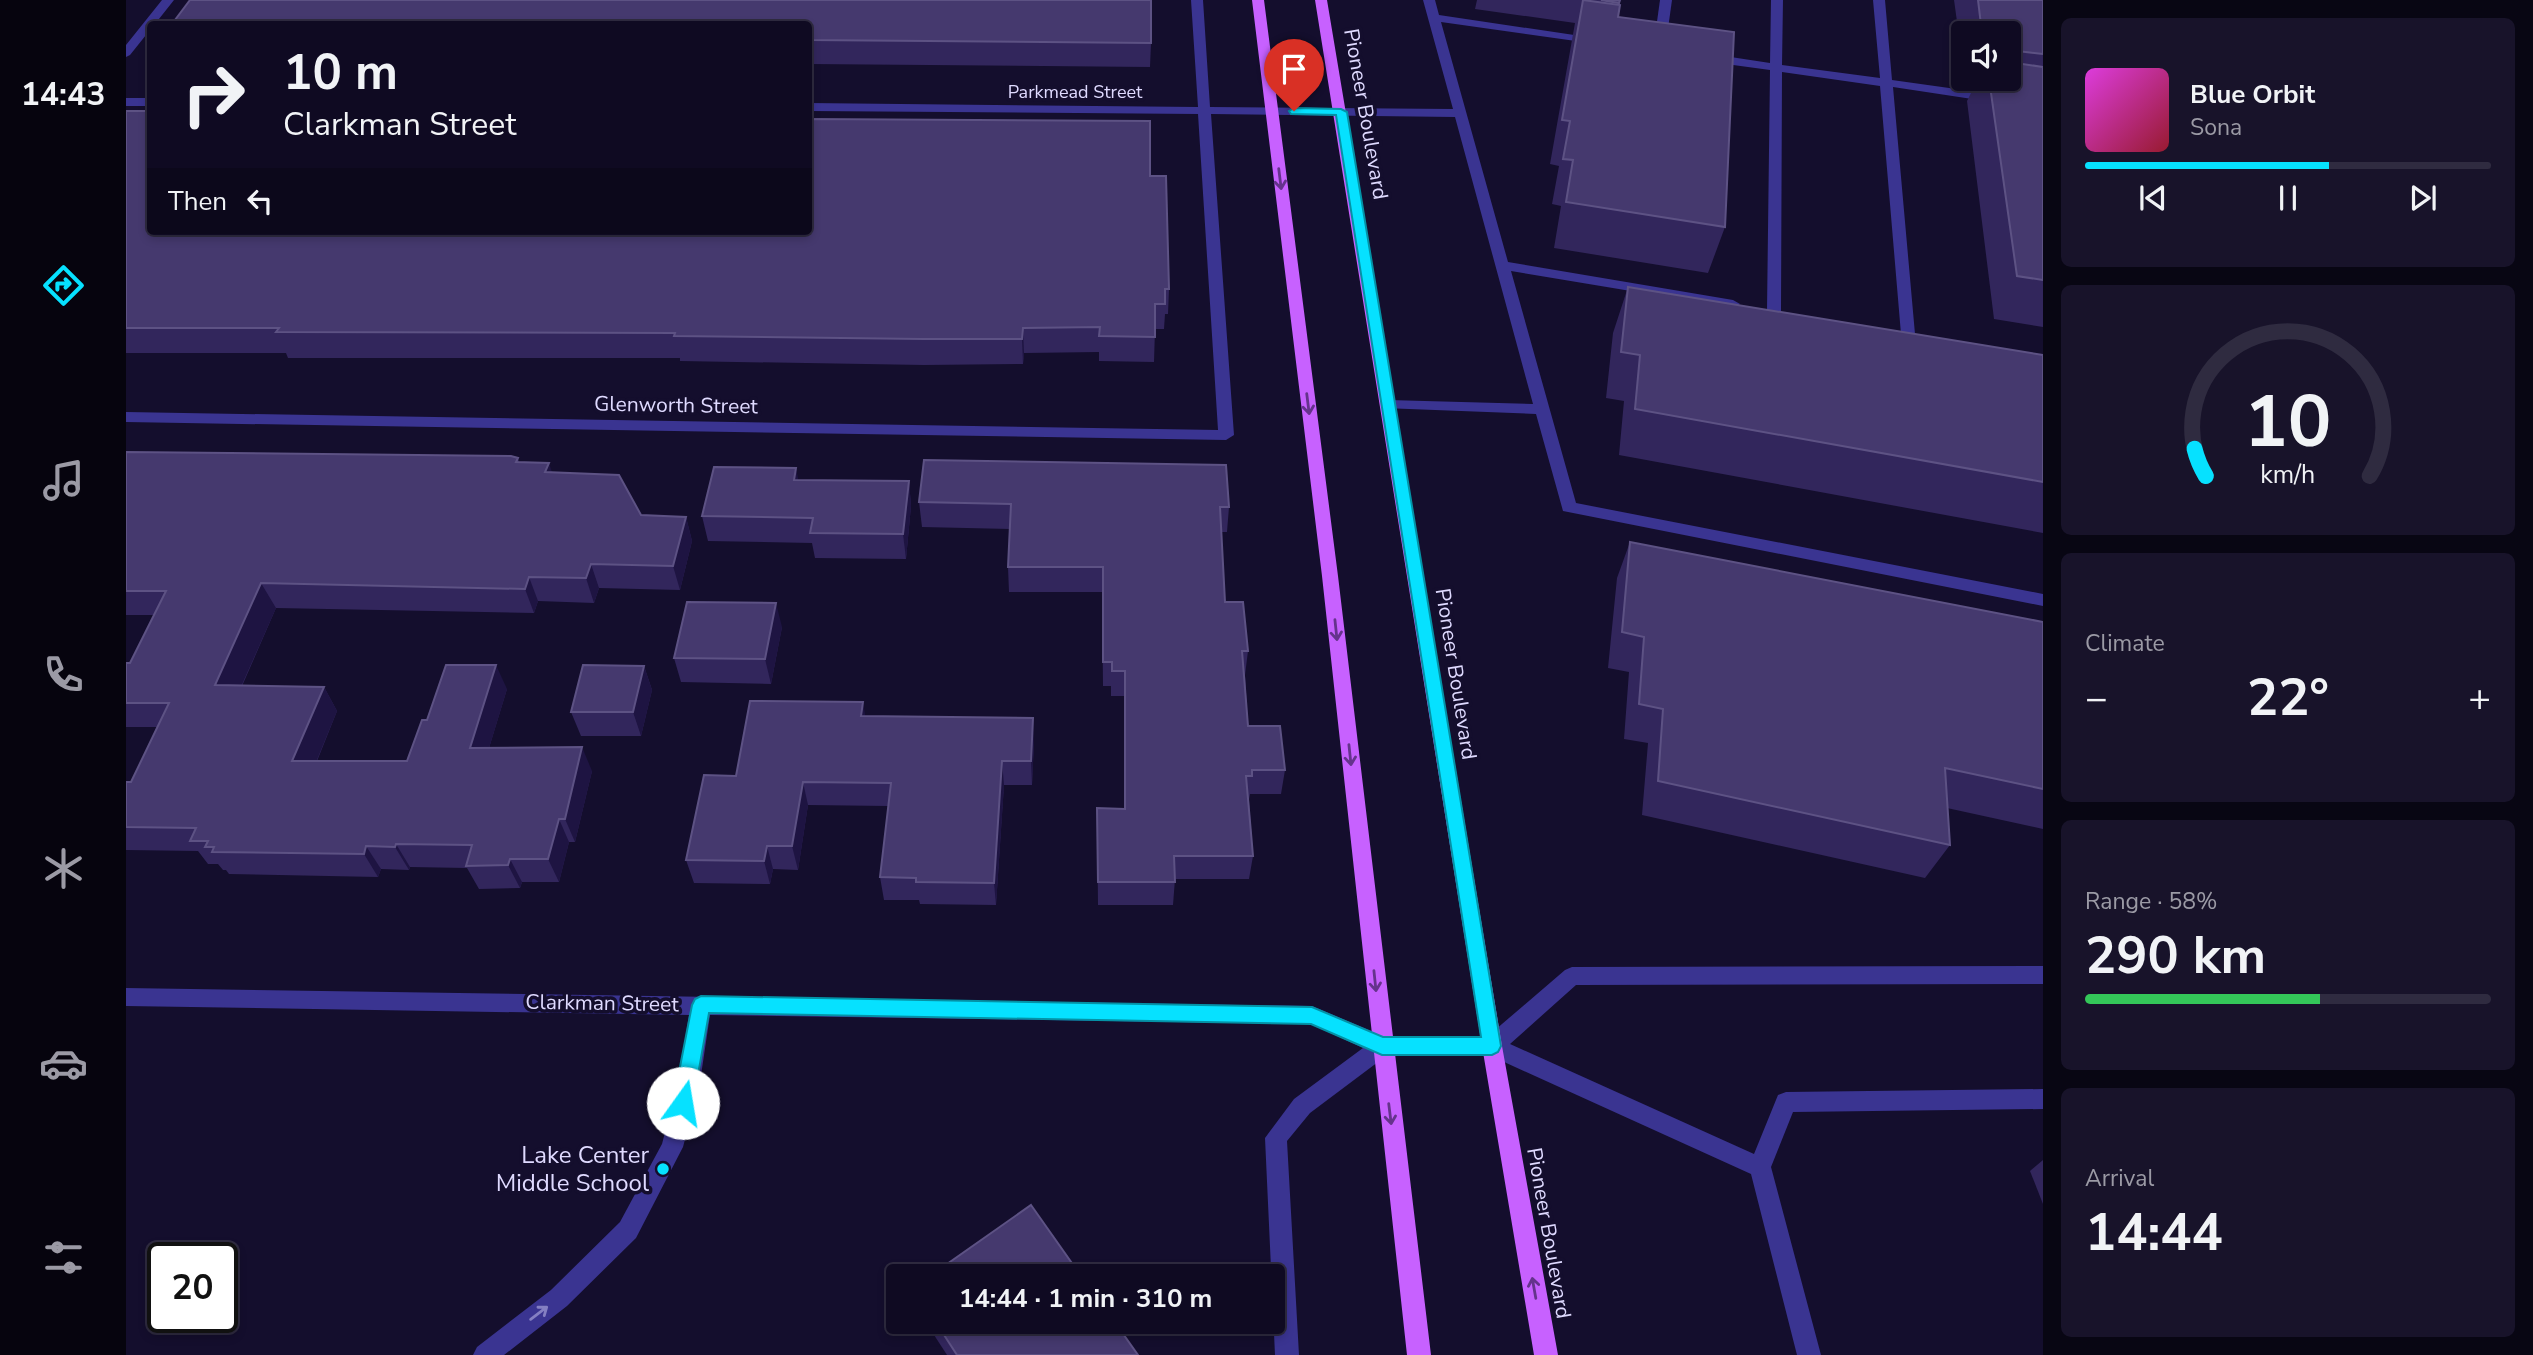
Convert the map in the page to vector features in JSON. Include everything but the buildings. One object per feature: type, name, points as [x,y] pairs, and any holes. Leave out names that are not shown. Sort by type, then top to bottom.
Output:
[{"type":"main road","points":[[1258,0],[1330,576],[1419,1355]]},
{"type":"main road","name":"Pioneer Boulevard","points":[[1321,0],[1492,1046],[1546,1355]]},
{"type":"street","points":[[151,21],[168,0]]},
{"type":"street","points":[[1197,0],[1204,111]]},
{"type":"street","points":[[1429,0],[1569,507],[2043,600]]},
{"type":"street","points":[[1646,48],[1666,51],[1666,0]]},
{"type":"street","points":[[1502,265],[1767,310],[1777,67],[1777,0]]},
{"type":"street","points":[[1879,0],[1908,334]]},
{"type":"street","points":[[1434,18],[1606,43]]},
{"type":"street","points":[[126,53],[147,26]]},
{"type":"street","points":[[1699,56],[2004,99]]},
{"type":"street","points":[[126,102],[147,102]]},
{"type":"street","name":"Parkmead Street","points":[[812,107],[1460,113]]},
{"type":"street","name":"Glenworth Street","points":[[126,417],[1226,435],[1204,111]]},
{"type":"street","points":[[1388,405],[1541,409]]},
{"type":"street","points":[[1760,1167],[1492,1046],[1572,975],[2043,975]]},
{"type":"street","name":"Clarkman Street","points":[[126,997],[1312,1015],[1382,1046],[1492,1046]]},
{"type":"street","points":[[485,1355],[559,1298],[628,1230],[672,1147],[689,1082],[701,1005]]},
{"type":"street","points":[[1287,1355],[1276,1138],[1302,1106],[1382,1046]]},
{"type":"street","points":[[1809,1355],[1760,1167],[1786,1102],[2043,1099]]},
{"type":"place","name":"Lake Center Middle School","points":[[663,1169]]},
{"type":"route","points":[[683,1103],[689,1082],[701,1005],[1312,1015],[1382,1046],[1492,1046],[1341,112],[1294,111]]}]
